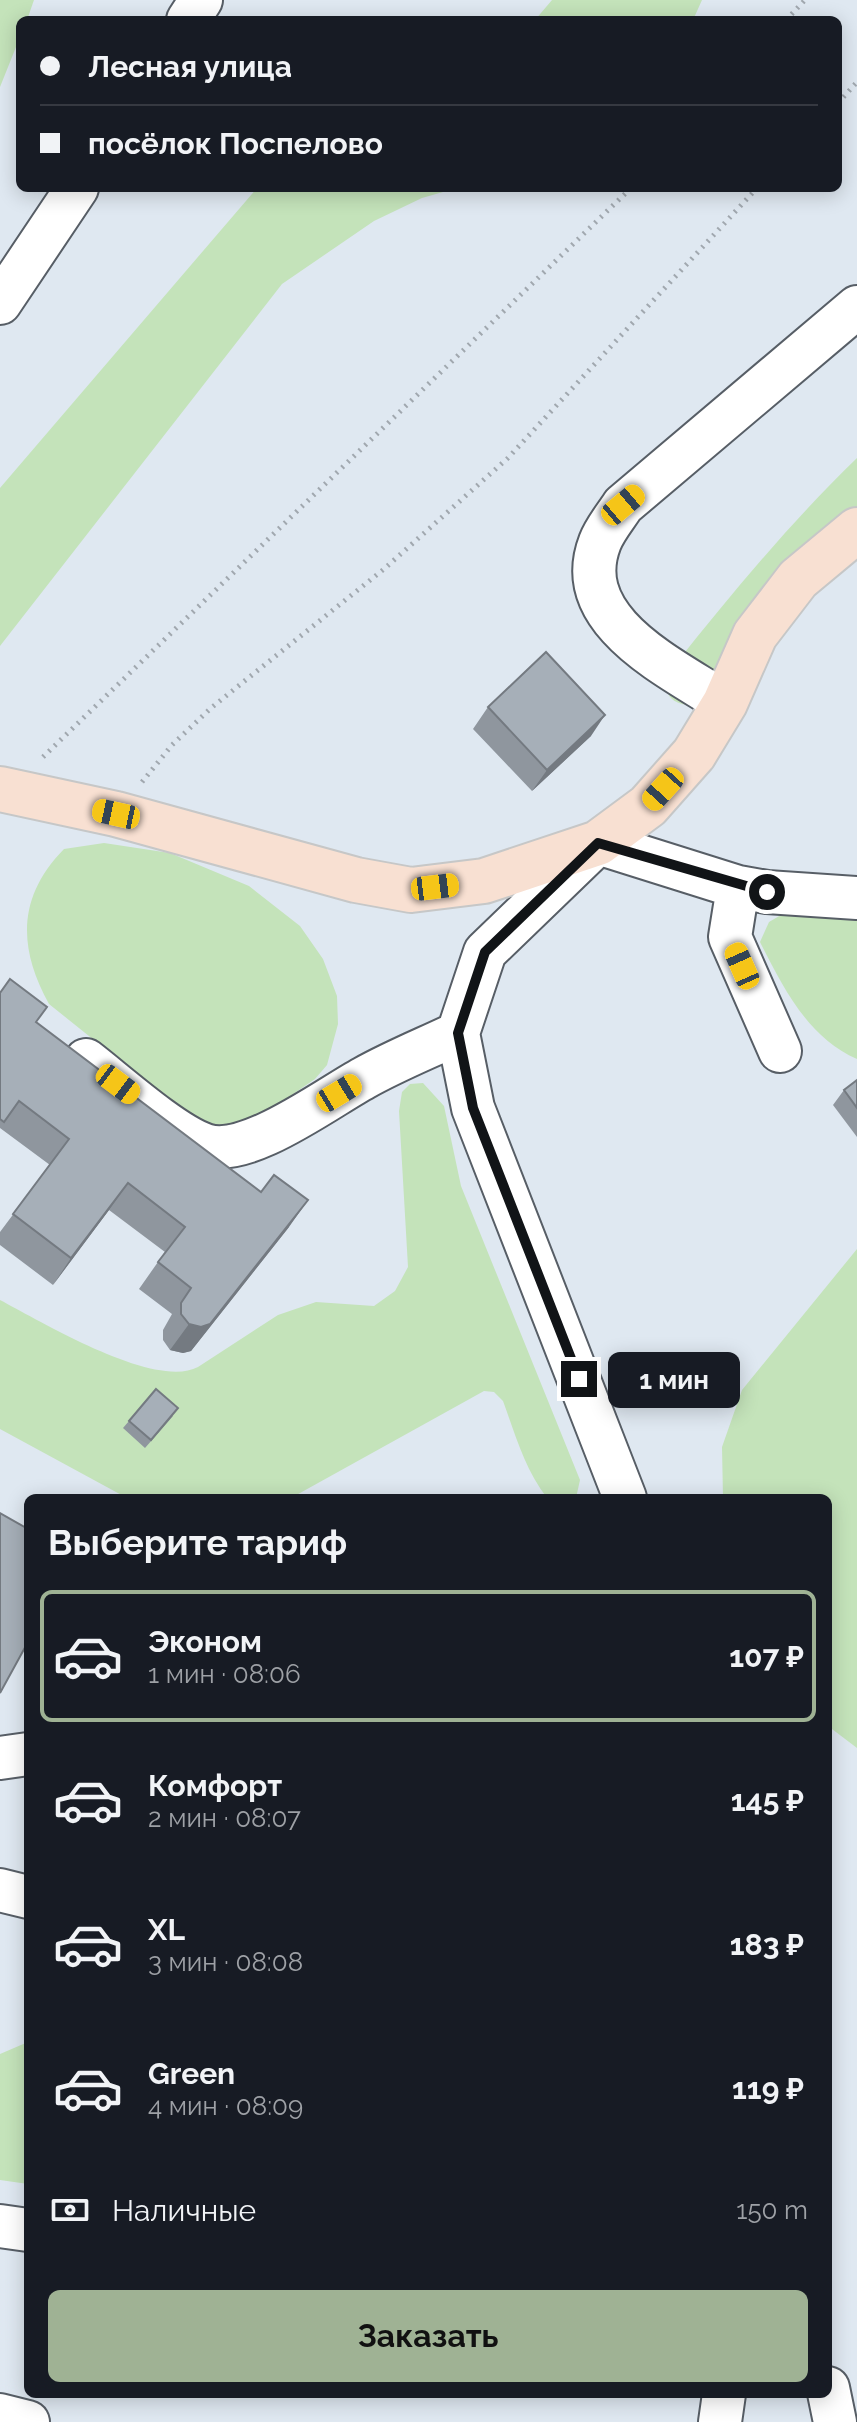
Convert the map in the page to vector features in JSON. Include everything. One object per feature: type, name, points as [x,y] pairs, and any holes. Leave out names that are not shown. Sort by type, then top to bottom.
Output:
[{"type":"main road","points":[[4,790],[116,814],[356,880],[411,890],[484,881],[598,843],[648,806],[694,754],[725,703],[755,635],[798,579],[857,530]]},
{"type":"street","points":[[0,303],[74,192]]},
{"type":"street","points":[[725,703],[619,632],[604,608],[596,573],[599,542],[623,505],[857,307]]},
{"type":"street","points":[[623,1494],[473,1108],[458,1033],[485,952],[598,843],[738,887],[857,898]]},
{"type":"street","points":[[738,887],[730,937],[780,1051]]},
{"type":"street","points":[[73,1050],[186,1135],[206,1145],[230,1146],[261,1136],[366,1076],[458,1033]]},
{"type":"street","points":[[0,1758],[24,1755]]},
{"type":"street","points":[[0,1890],[24,1896]]},
{"type":"street","points":[[0,2226],[24,2229]]},
{"type":"street","points":[[720,2422],[723,2398]]},
{"type":"street","points":[[830,2398],[835,2422]]},
{"type":"street","points":[[0,2415],[28,2422]]},
{"type":"path","points":[[790,16],[805,0]]},
{"type":"path","points":[[842,99],[857,82]]},
{"type":"path","points":[[4,790],[627,192]]},
{"type":"path","points":[[116,814],[172,745],[211,708],[384,569],[508,458],[753,192]]},
{"type":"green space","points":[[0,0],[34,0],[28,16],[16,16],[16,47],[0,87]]},
{"type":"green space","points":[[552,0],[702,0],[695,16],[538,16]]},
{"type":"green space","points":[[254,192],[443,192],[422,198],[374,221],[282,284],[0,646],[0,488]]},
{"type":"green space","points":[[857,458],[857,515],[698,695],[687,705],[673,700],[667,685],[674,666],[762,559]]},
{"type":"green space","points":[[104,843],[170,853],[249,886],[300,926],[323,959],[337,996],[338,1024],[327,1065],[315,1079],[254,1121],[230,1130],[195,1121],[49,1004],[32,963],[28,943],[30,904],[37,886],[64,849]]},
{"type":"green space","points":[[781,915],[857,920],[857,1059],[840,1050],[811,1025],[788,993],[760,942],[769,922]]},
{"type":"green space","points":[[423,1083],[444,1106],[461,1186],[580,1480],[577,1494],[544,1494],[527,1464],[503,1401],[494,1392],[484,1391],[298,1494],[120,1494],[0,1429],[0,1300],[70,1337],[128,1362],[179,1372],[198,1367],[278,1315],[316,1302],[374,1306],[395,1291],[408,1267],[399,1111],[402,1092],[410,1084]]},
{"type":"green space","points":[[857,1249],[857,1748],[832,1729],[832,1494],[723,1494],[722,1447],[742,1390]]},
{"type":"green space","points":[[24,2044],[24,2183],[0,2180],[0,2054]]},
{"type":"building","points":[[546,652],[605,715],[547,770],[488,707]]},
{"type":"building","points":[[10,979],[47,1007],[36,1022],[261,1192],[274,1175],[308,1200],[210,1324],[201,1327],[189,1324],[181,1314],[181,1303],[191,1288],[158,1262],[185,1227],[128,1183],[71,1258],[13,1214],[69,1139],[19,1101],[4,1122],[0,1119],[0,993]]},
{"type":"building","points":[[857,1080],[857,1108],[844,1090]]},
{"type":"building","points":[[156,1389],[178,1408],[151,1440],[129,1421]]},
{"type":"building","points":[[0,1513],[24,1527],[24,1649],[0,1693]]},
{"type":"route","points":[[579,1379],[473,1108],[458,1033],[485,952],[598,843],[738,887],[767,892]]}]
